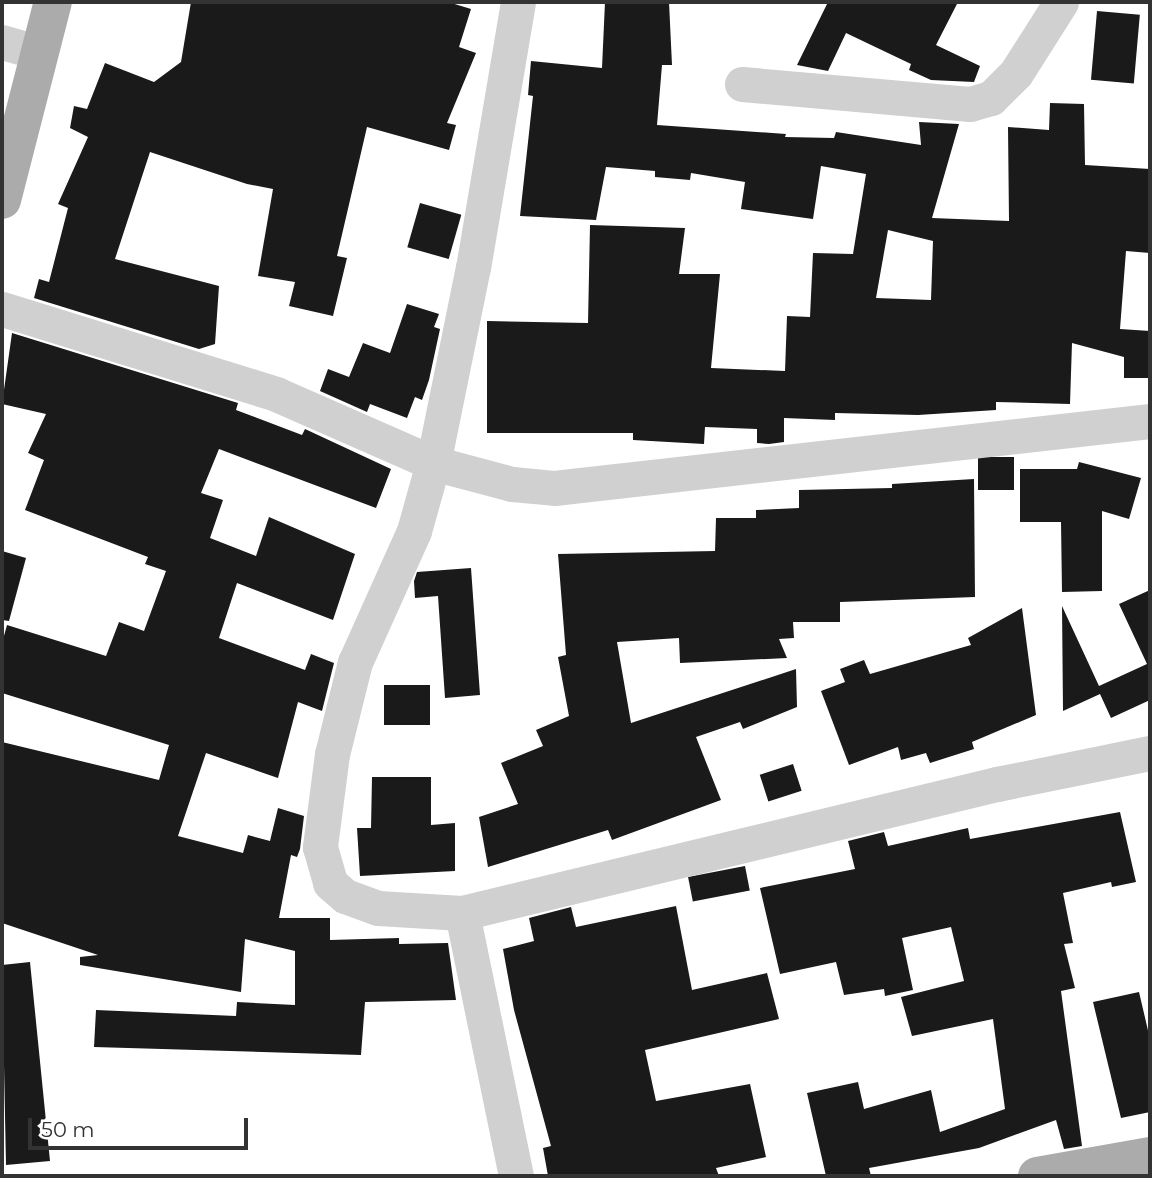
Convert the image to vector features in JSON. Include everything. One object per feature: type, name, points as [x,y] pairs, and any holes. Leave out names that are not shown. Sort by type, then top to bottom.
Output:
[{"type":"main road","points":[[2,113],[10,44],[30,2]]},
{"type":"main road","points":[[2,200],[53,2]]},
{"type":"main road","points":[[1037,1176],[1150,1156]]},
{"type":"street","points":[[518,2],[473,267],[433,463],[414,531],[355,662],[332,754],[321,855],[330,883],[361,903],[462,913],[997,784],[1150,754]]},
{"type":"street","points":[[743,84],[970,104],[991,98],[1016,73],[1061,2]]},
{"type":"street","points":[[2,309],[276,394],[433,463],[512,484],[554,488],[1150,421]]},
{"type":"street","points":[[462,913],[516,1176]]},
{"type":"building","points":[[191,2],[448,2],[471,9],[459,47],[476,53],[447,123],[456,125],[449,150],[367,127],[337,256],[347,258],[333,316],[289,306],[295,282],[258,276],[273,189],[247,184],[150,152],[115,259],[219,286],[215,344],[199,349],[34,298],[39,279],[49,282],[68,208],[58,204],[88,137],[70,128],[74,106],[87,109],[105,63],[154,82],[181,62]]},
{"type":"building","points":[[605,2],[669,2],[672,65],[662,65],[657,125],[786,134],[785,137],[834,138],[836,132],[921,145],[919,122],[959,124],[932,218],[1009,221],[1008,127],[1049,130],[1050,103],[1084,104],[1085,165],[1150,169],[1150,253],[1126,251],[1120,329],[1150,331],[1150,378],[1124,378],[1124,357],[1072,343],[1070,404],[996,402],[996,410],[918,415],[835,413],[835,420],[784,418],[784,442],[769,444],[757,443],[757,429],[705,427],[704,444],[633,440],[633,433],[487,433],[487,321],[588,323],[590,225],[685,228],[679,274],[720,274],[711,368],[785,371],[787,316],[810,317],[813,253],[853,254],[866,174],[821,166],[813,219],[741,209],[745,182],[691,173],[690,180],[655,177],[655,171],[606,167],[596,220],[520,216],[533,96],[528,95],[531,61],[602,68]],"holes":[[[888,230],[933,241],[931,300],[876,298]]]},
{"type":"building","points":[[828,2],[958,2],[936,45],[980,66],[974,82],[931,80],[909,70],[911,64],[846,33],[828,71],[797,65]]},
{"type":"building","points":[[1097,11],[1140,15],[1134,83],[1091,80]]},
{"type":"building","points":[[420,203],[461,215],[449,259],[407,247]]},
{"type":"building","points":[[407,304],[439,314],[434,327],[440,329],[422,400],[415,397],[407,418],[370,404],[367,412],[320,391],[328,369],[349,377],[363,343],[390,353]]},
{"type":"building","points":[[12,333],[238,403],[236,410],[302,435],[305,429],[391,469],[376,508],[219,449],[201,493],[223,500],[210,538],[256,556],[269,517],[355,554],[333,620],[237,583],[219,638],[305,670],[311,654],[334,663],[322,711],[298,702],[278,778],[206,753],[178,836],[243,853],[248,835],[270,841],[278,808],[304,816],[300,849],[297,857],[291,855],[279,918],[330,918],[330,940],[399,938],[399,944],[448,943],[456,1000],[365,1002],[361,1055],[94,1047],[96,1010],[236,1016],[237,1002],[295,1005],[295,951],[245,939],[241,992],[80,965],[80,957],[98,955],[2,923],[2,742],[159,780],[169,745],[2,693],[2,643],[7,625],[106,656],[119,622],[144,631],[166,571],[145,564],[148,557],[25,510],[44,460],[28,453],[46,414],[2,404]]},
{"type":"building","points":[[978,457],[1014,457],[1014,490],[978,490]]},
{"type":"building","points":[[1079,462],[1141,478],[1129,519],[1102,511],[1102,591],[1062,592],[1061,522],[1020,522],[1020,469],[1077,469]]},
{"type":"building","points":[[974,479],[975,597],[840,602],[840,622],[793,622],[794,638],[779,639],[787,658],[680,663],[679,638],[617,642],[631,723],[796,669],[797,707],[743,729],[740,722],[696,737],[721,800],[612,840],[608,830],[488,867],[479,817],[518,804],[501,763],[543,746],[536,730],[569,716],[558,657],[566,655],[558,554],[715,551],[716,518],[756,518],[756,510],[799,508],[799,490],[892,488],[892,484]]},
{"type":"building","points":[[2,551],[26,558],[9,621],[2,620]]},
{"type":"building","points":[[471,568],[480,695],[445,698],[438,596],[415,598],[414,581],[417,572]]},
{"type":"building","points":[[1150,590],[1150,700],[1111,718],[1100,694],[1063,711],[1062,606],[1099,686],[1147,664],[1119,604]]},
{"type":"building","points":[[1022,608],[1036,715],[972,742],[974,749],[930,763],[926,753],[901,760],[898,747],[849,765],[821,691],[845,682],[840,669],[864,660],[870,674],[971,645],[968,638]]},
{"type":"building","points":[[384,685],[430,685],[430,725],[384,725]]},
{"type":"building","points":[[793,764],[802,791],[768,801],[760,775]]},
{"type":"building","points":[[372,777],[431,777],[431,825],[455,823],[455,871],[360,876],[357,828],[371,828]]},
{"type":"building","points":[[1120,812],[1136,882],[1112,887],[1111,882],[1063,893],[1073,943],[1064,944],[1075,988],[1061,991],[1082,1146],[1064,1149],[1056,1120],[979,1148],[869,1168],[871,1176],[826,1176],[807,1093],[858,1082],[864,1109],[931,1090],[940,1132],[1005,1109],[993,1019],[912,1036],[901,997],[964,981],[951,927],[902,938],[913,990],[885,996],[884,989],[844,995],[836,962],[780,974],[760,888],[855,869],[848,841],[884,832],[888,846],[968,828],[970,839]]},
{"type":"building","points":[[745,866],[750,891],[693,902],[688,877]]},
{"type":"building","points":[[676,906],[692,990],[767,973],[779,1019],[645,1050],[656,1101],[750,1084],[766,1157],[716,1168],[719,1176],[548,1176],[543,1148],[551,1146],[514,1010],[503,949],[534,941],[529,918],[571,907],[576,927]]},
{"type":"building","points":[[30,962],[50,1161],[6,1165],[2,965]]},
{"type":"building","points":[[1139,992],[1150,1039],[1150,1112],[1121,1118],[1093,1002]]}]
